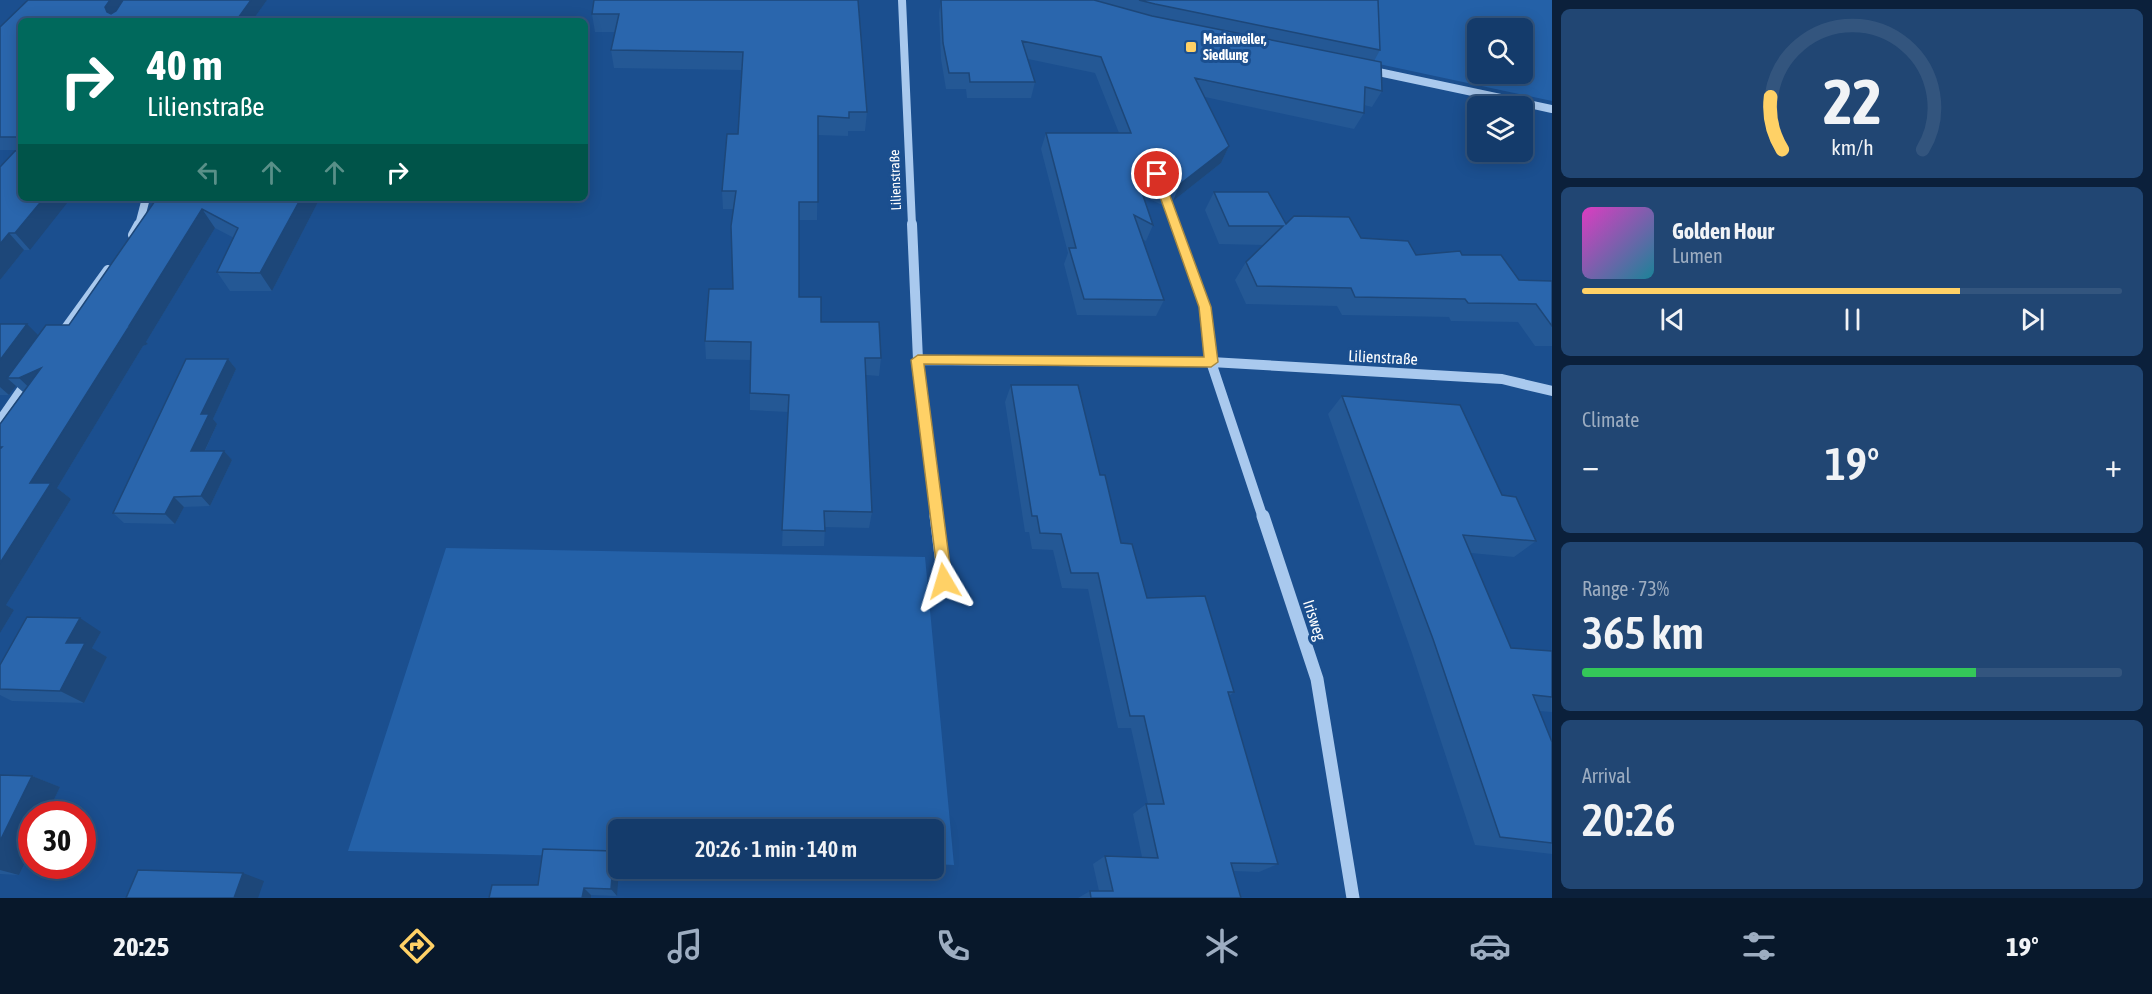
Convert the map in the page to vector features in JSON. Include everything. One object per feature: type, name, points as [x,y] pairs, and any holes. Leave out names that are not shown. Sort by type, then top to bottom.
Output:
[{"type":"street","name":"Lilienstraße","points":[[902,0],[918,360],[944,581]]},
{"type":"street","points":[[1357,68],[1552,109]]},
{"type":"street","points":[[1157,174],[1205,307],[1211,362]]},
{"type":"street","points":[[125,246],[138,227],[145,201]]},
{"type":"street","points":[[56,342],[111,266]]},
{"type":"street","name":"Lilienstraße","points":[[918,360],[1211,362],[1502,380],[1552,391]]},
{"type":"street","name":"Irisweg","points":[[1211,362],[1317,679],[1353,898]]},
{"type":"street","points":[[0,421],[35,371]]},
{"type":"shaded area","points":[[1376,0],[1552,0],[1552,101],[1472,84],[1533,84],[1533,18],[1467,18],[1467,83],[1374,63]]},
{"type":"shaded area","points":[[446,548],[925,557],[954,865],[944,865],[944,819],[608,819],[608,857],[348,851]]},
{"type":"building","points":[[28,0],[110,0],[105,7],[111,14],[116,11],[123,0],[251,0],[238,18],[18,18],[18,137],[0,137],[0,27]]},
{"type":"building","points":[[594,0],[858,0],[867,112],[849,112],[849,118],[818,116],[818,202],[799,202],[799,297],[821,297],[821,322],[879,322],[881,358],[865,358],[872,512],[824,511],[825,531],[782,530],[789,395],[750,393],[751,342],[705,341],[709,289],[733,289],[731,226],[736,191],[722,191],[727,134],[738,134],[743,52],[611,50],[619,14],[592,14]]},
{"type":"building","points":[[941,0],[1094,0],[1152,16],[1381,62],[1382,91],[1365,87],[1364,113],[1195,78],[1229,146],[1180,184],[1169,155],[1166,152],[1160,153],[1158,160],[1169,189],[1135,172],[1153,225],[1134,215],[1164,300],[1084,299],[1069,248],[1076,248],[1046,133],[1131,133],[1101,57],[1022,41],[1035,82],[970,82],[969,73],[949,73],[943,43]]},
{"type":"building","points":[[1139,0],[1378,0],[1380,50],[1155,4]]},
{"type":"building","points":[[15,151],[18,151],[18,201],[42,201],[15,233],[9,233],[0,244],[0,167]]},
{"type":"building","points":[[1214,192],[1268,192],[1286,224],[1294,216],[1349,217],[1361,238],[1408,241],[1416,255],[1460,251],[1462,255],[1501,255],[1519,280],[1552,281],[1552,326],[1536,304],[1468,303],[1465,299],[1355,297],[1351,288],[1257,286],[1246,262],[1283,226],[1229,226]]},
{"type":"building","points":[[155,201],[299,201],[260,273],[217,272],[238,228],[202,209],[129,326],[132,326],[128,328],[30,483],[51,483],[0,563],[0,449],[2,447],[0,447],[0,424],[41,368],[19,378],[7,378],[46,325],[69,325]]},
{"type":"building","points":[[0,324],[27,324],[0,360]]},
{"type":"building","points":[[186,359],[228,359],[201,414],[209,414],[191,451],[224,451],[201,496],[174,497],[165,514],[113,513]]},
{"type":"building","points":[[1011,385],[1078,385],[1100,475],[1105,475],[1121,543],[1132,544],[1147,598],[1205,596],[1234,692],[1228,692],[1278,864],[1231,863],[1241,898],[1091,898],[1090,891],[1113,891],[1105,856],[1158,858],[1146,804],[1164,804],[1144,716],[1130,716],[1098,573],[1071,573],[1061,534],[1040,533],[1037,516],[1032,516]]},
{"type":"building","points":[[1342,396],[1460,405],[1502,495],[1516,497],[1536,541],[1463,535],[1511,648],[1552,651],[1552,697],[1533,695],[1552,742],[1552,843],[1500,837],[1433,639]]},
{"type":"building","points":[[27,617],[80,618],[66,643],[85,643],[60,691],[0,689],[0,665]]},
{"type":"building","points":[[0,775],[32,776],[18,801],[0,841]]},
{"type":"building","points":[[543,849],[608,851],[608,879],[612,879],[611,889],[584,888],[582,898],[489,898],[492,885],[538,885]]},
{"type":"building","points":[[138,870],[243,873],[234,898],[126,898]]},
{"type":"place","name":"Mariaweiler, Siedlung","points":[[1191,47]]},
{"type":"route","points":[[944,581],[918,360],[1211,362],[1205,307],[1157,174]]}]
